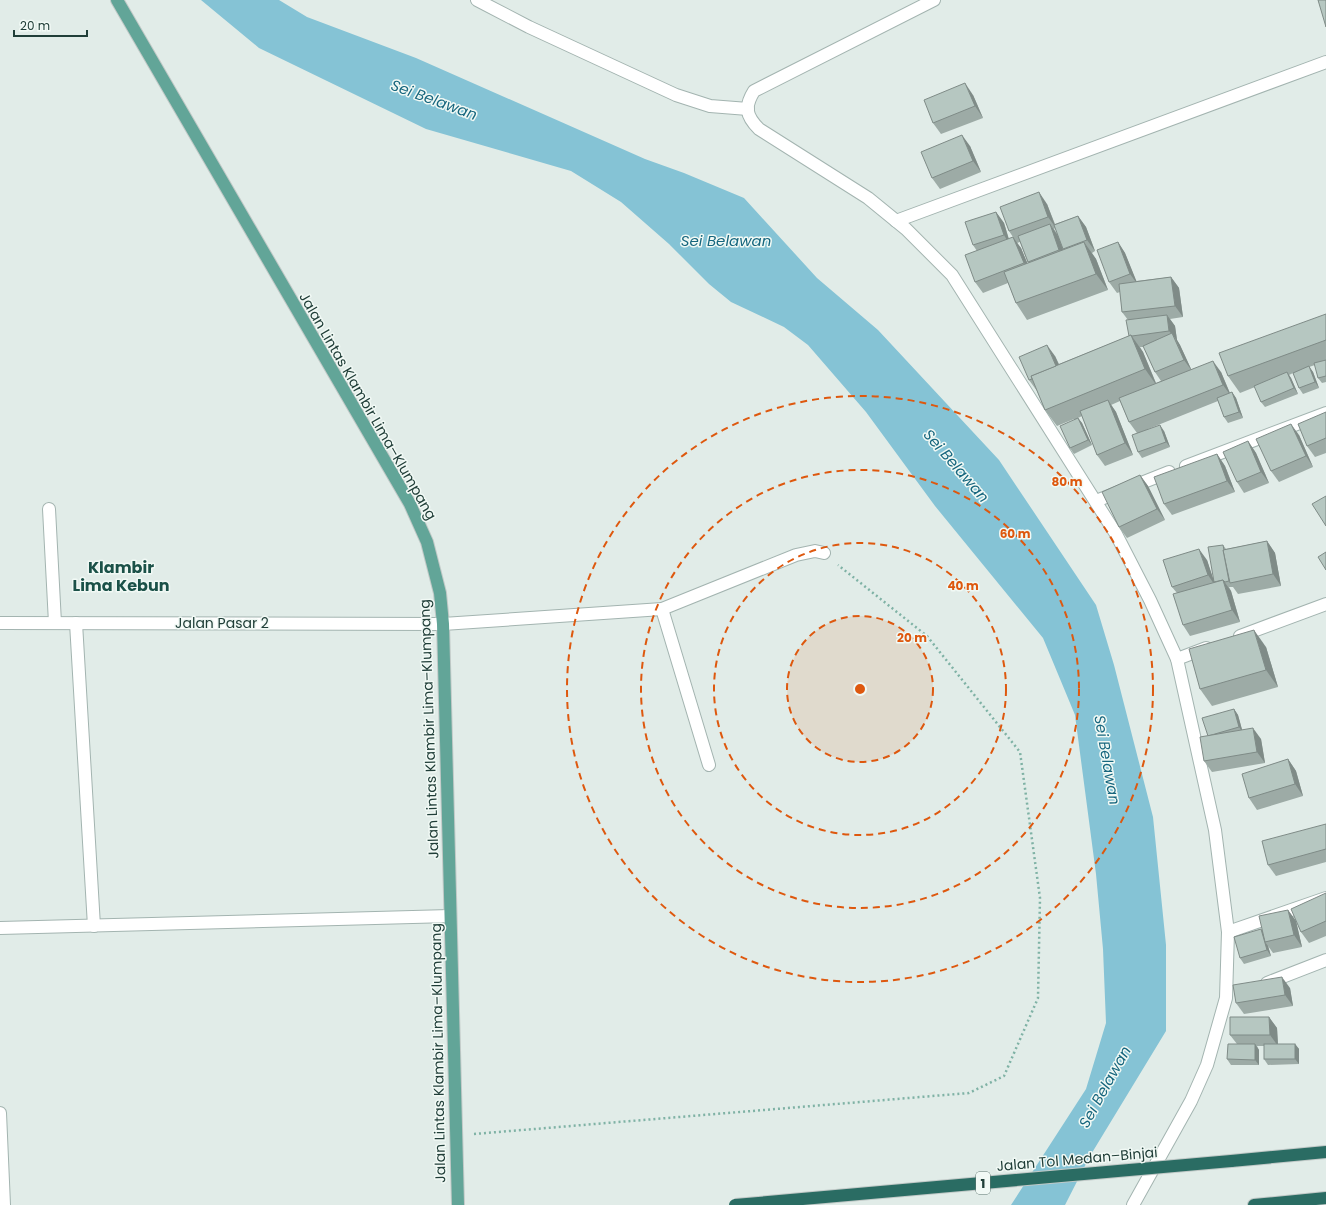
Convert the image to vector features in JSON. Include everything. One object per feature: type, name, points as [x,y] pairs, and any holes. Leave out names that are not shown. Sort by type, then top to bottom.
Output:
[{"type":"highway","name":"Jalan Tol Medan–Binjai","points":[[736,1205],[1326,1152]]},
{"type":"highway","points":[[1254,1205],[1326,1198]]},
{"type":"main road","name":"Jalan Lintas Klambir Lima–Klumpang","points":[[116,0],[410,504],[427,542],[440,594],[443,624],[455,1136],[458,1205]]},
{"type":"street","points":[[477,0],[535,30],[676,95],[710,106],[748,109]]},
{"type":"street","points":[[934,0],[754,91],[748,100],[748,109],[750,120],[759,129],[774,140],[828,171],[868,198],[896,221],[952,275],[1116,534],[1150,600],[1177,659],[1215,830],[1228,932],[1226,998],[1207,1065],[1191,1101],[1133,1205]]},
{"type":"street","points":[[896,221],[1326,62]]},
{"type":"street","points":[[1096,501],[1326,413]]},
{"type":"street","points":[[49,509],[55,623]]},
{"type":"street","name":"Jalan Pasar 2","points":[[0,623],[443,624],[662,609],[796,555],[815,551],[824,553]]},
{"type":"street","points":[[1229,640],[1326,604]]},
{"type":"street","points":[[662,609],[709,764]]},
{"type":"street","points":[[76,623],[94,926]]},
{"type":"street","points":[[1177,659],[1214,645]]},
{"type":"street","points":[[1228,932],[1326,898]]},
{"type":"street","points":[[0,928],[450,916]]},
{"type":"street","points":[[1255,987],[1326,960]]},
{"type":"street","points":[[1226,998],[1240,993]]},
{"type":"street","points":[[0,1113],[4,1205]]},
{"type":"path","points":[[455,1136],[970,1093],[1004,1076],[1038,998],[1040,898],[1020,752],[928,636],[824,553]]},
{"type":"water","name":"Sei Belawan","points":[[201,0],[279,0],[307,17],[416,58],[645,159],[684,173],[744,198],[817,278],[878,330],[999,460],[1096,605],[1114,665],[1153,817],[1166,945],[1166,1031],[1090,1156],[1065,1205],[1011,1205],[1086,1089],[1106,1023],[1103,949],[1096,874],[1075,715],[1043,638],[935,506],[866,412],[808,345],[784,327],[731,302],[709,284],[669,244],[621,202],[571,171],[426,129],[259,48]]},
{"type":"building","points":[[1318,0],[1326,0],[1326,27]]},
{"type":"building","points":[[965,83],[975,106],[933,123],[924,100]]},
{"type":"building","points":[[962,135],[973,161],[932,178],[921,152]]},
{"type":"building","points":[[1039,192],[1048,217],[1009,231],[1000,207]]},
{"type":"building","points":[[996,212],[1004,235],[973,245],[965,222]]},
{"type":"building","points":[[1078,216],[1087,240],[1063,249],[1054,225]]},
{"type":"building","points":[[1050,224],[1059,250],[1028,262],[1018,236]]},
{"type":"building","points":[[1013,237],[1024,263],[975,282],[965,255]]},
{"type":"building","points":[[1084,242],[1096,274],[1016,303],[1004,272]]},
{"type":"building","points":[[1118,242],[1130,274],[1109,282],[1097,250]]},
{"type":"building","points":[[1171,277],[1175,306],[1122,312],[1119,284]]},
{"type":"building","points":[[1326,314],[1326,340],[1228,376],[1219,353]]},
{"type":"building","points":[[1167,315],[1169,331],[1129,336],[1126,320]]},
{"type":"building","points":[[1172,333],[1184,360],[1155,372],[1143,346]]},
{"type":"building","points":[[1131,335],[1145,369],[1045,410],[1031,376]]},
{"type":"building","points":[[1047,345],[1056,366],[1031,376],[1032,379],[1029,380],[1019,357]]},
{"type":"building","points":[[1326,360],[1326,376],[1318,378],[1314,363]]},
{"type":"building","points":[[1213,361],[1223,385],[1129,422],[1119,398]]},
{"type":"building","points":[[1309,366],[1315,382],[1299,388],[1293,373]]},
{"type":"building","points":[[1287,372],[1294,388],[1261,402],[1254,386]]},
{"type":"building","points":[[1232,392],[1239,412],[1224,417],[1217,398]]},
{"type":"building","points":[[1108,400],[1125,443],[1097,455],[1080,411]]},
{"type":"building","points":[[1326,412],[1326,438],[1307,446],[1298,424]]},
{"type":"building","points":[[1078,418],[1088,440],[1070,448],[1060,426]]},
{"type":"building","points":[[1291,424],[1306,456],[1271,471],[1256,439]]},
{"type":"building","points":[[1160,425],[1166,442],[1138,452],[1132,435]]},
{"type":"building","points":[[1248,441],[1261,472],[1237,482],[1223,452]]},
{"type":"building","points":[[1217,454],[1227,481],[1164,504],[1154,477]]},
{"type":"building","points":[[1140,475],[1157,509],[1119,527],[1102,492]]},
{"type":"building","points":[[1326,496],[1326,526],[1312,504]]},
{"type":"building","points":[[1267,541],[1273,574],[1230,583],[1223,550]]},
{"type":"building","points":[[1223,545],[1229,581],[1225,582],[1223,580],[1214,582],[1208,547]]},
{"type":"building","points":[[1199,549],[1208,575],[1172,587],[1163,560]]},
{"type":"building","points":[[1326,552],[1326,570],[1318,557]]},
{"type":"building","points":[[1223,580],[1232,610],[1183,625],[1173,594]]},
{"type":"building","points":[[1254,630],[1266,670],[1200,689],[1189,649]]},
{"type":"building","points":[[1234,709],[1239,727],[1208,736],[1202,718]]},
{"type":"building","points":[[1253,728],[1257,752],[1204,761],[1200,737]]},
{"type":"building","points":[[1288,759],[1295,784],[1249,798],[1242,774]]},
{"type":"building","points":[[1326,824],[1326,849],[1268,865],[1262,841]]},
{"type":"building","points":[[1326,893],[1326,921],[1301,932],[1291,909]]},
{"type":"building","points":[[1288,910],[1294,935],[1265,942],[1259,916]]},
{"type":"building","points":[[1261,929],[1267,950],[1240,958],[1234,937]]},
{"type":"building","points":[[1282,977],[1285,995],[1236,1003],[1233,985]]},
{"type":"building","points":[[1230,1017],[1269,1017],[1270,1035],[1230,1035]]},
{"type":"building","points":[[1228,1044],[1255,1044],[1255,1060],[1227,1059]]},
{"type":"building","points":[[1264,1044],[1295,1044],[1295,1059],[1264,1059]]},
{"type":"district","name":"Klambir Lima Kebun","points":[[121,576]]}]
